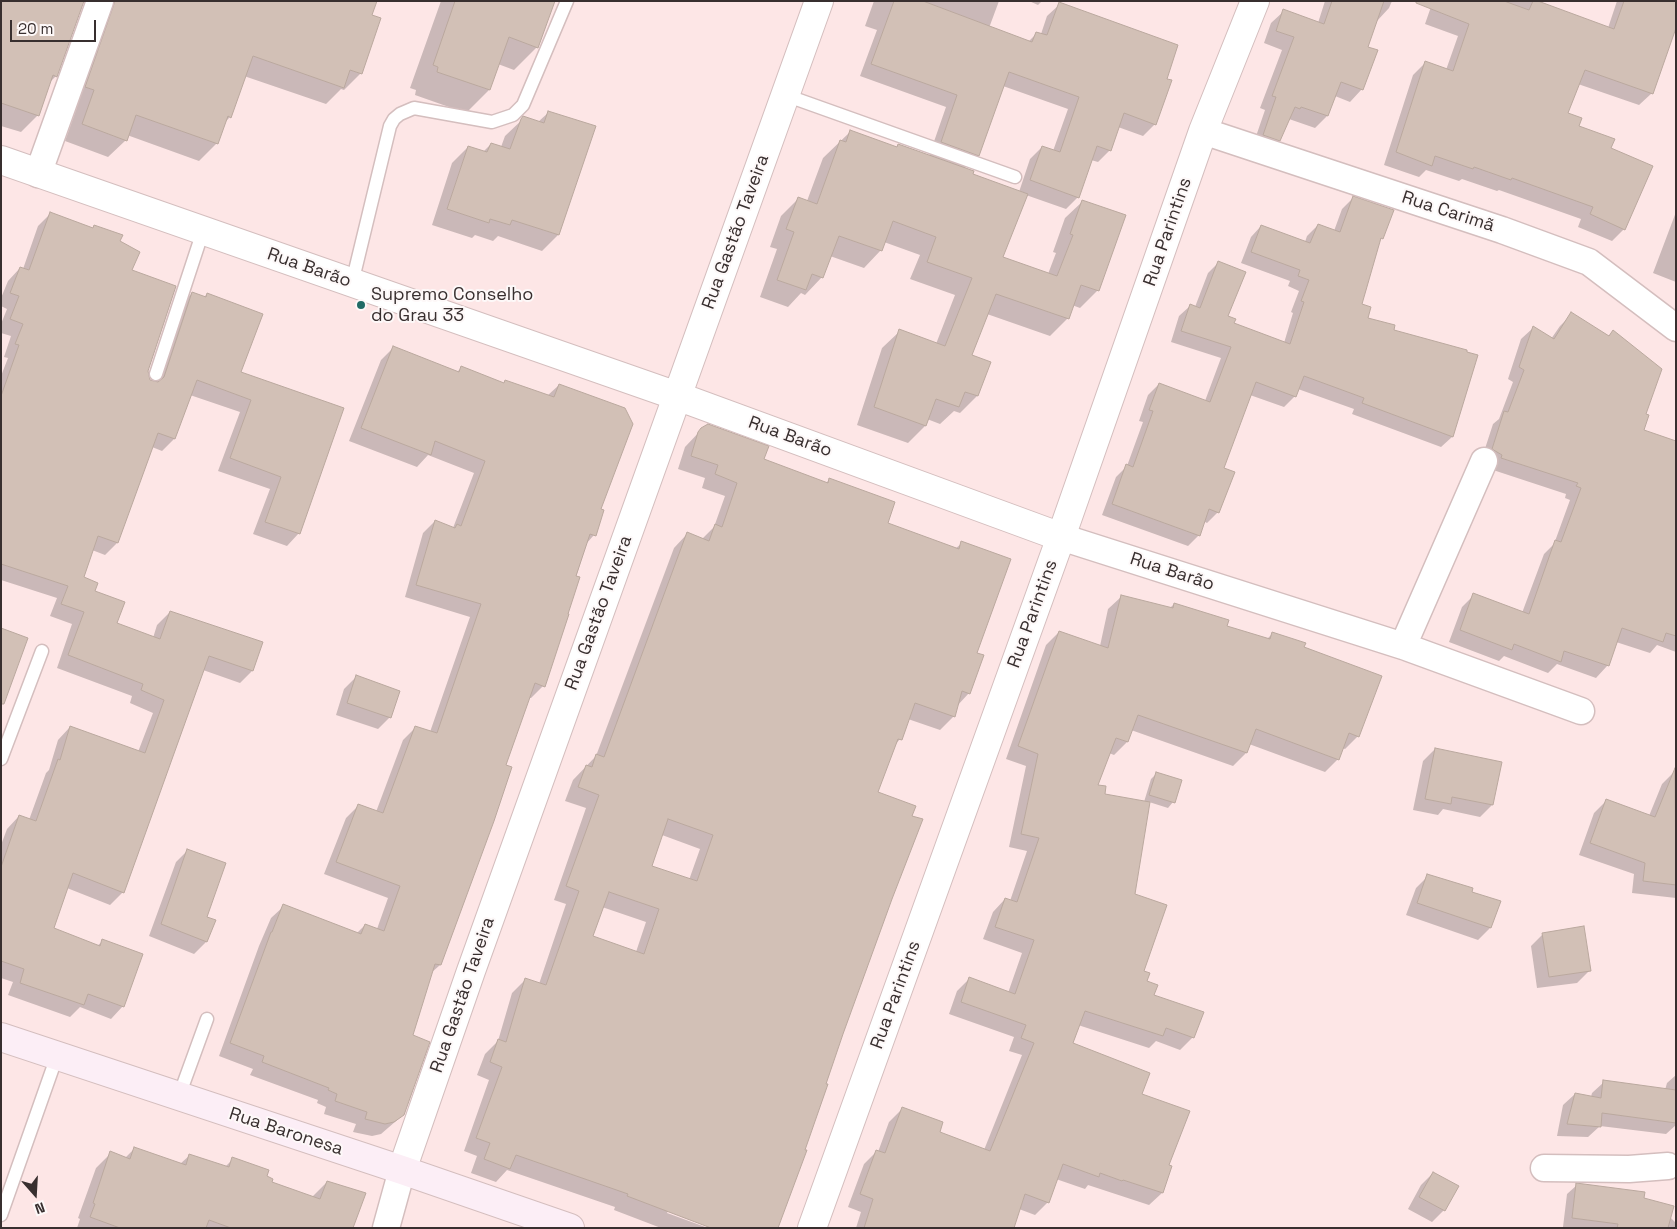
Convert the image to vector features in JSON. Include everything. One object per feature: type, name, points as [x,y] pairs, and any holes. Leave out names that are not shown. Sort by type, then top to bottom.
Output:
[{"type":"main road","name":"Rua Baronesa","points":[[1,1037],[402,1170],[570,1228]]},
{"type":"street","points":[[38,174],[100,1]]},
{"type":"street","name":"Rua Gastão Taveira","points":[[386,1228],[402,1170],[471,970],[819,1]]},
{"type":"street","name":"Rua Parintins","points":[[812,1228],[1062,537],[1203,131],[1255,1]]},
{"type":"street","name":"Rua Carimã","points":[[1203,131],[1502,230],[1589,262],[1676,328]]},
{"type":"street","name":"Rua Barão","points":[[1,160],[677,396],[1062,537],[1404,646],[1580,712]]},
{"type":"street","points":[[1404,646],[1484,461]]},
{"type":"street","points":[[1544,1168],[1673,1168]]},
{"type":"lane","points":[[352,283],[390,126],[394,119],[414,108],[492,122],[513,115],[523,105],[567,1]]},
{"type":"lane","points":[[785,95],[1015,177]]},
{"type":"lane","points":[[156,374],[203,231]]},
{"type":"lane","points":[[1,759],[42,651]]},
{"type":"lane","points":[[179,1096],[207,1019]]},
{"type":"lane","points":[[1,1215],[57,1056]]},
{"type":"building","points":[[1,1],[84,1],[57,77],[53,75],[39,116],[1,103]]},
{"type":"building","points":[[115,1],[377,1],[372,15],[381,18],[362,74],[350,70],[344,88],[253,56],[231,118],[228,116],[218,144],[136,115],[127,141],[82,124],[94,90],[85,87]]},
{"type":"building","points":[[455,1],[555,1],[538,48],[509,37],[490,90],[437,72],[438,67],[433,65]]},
{"type":"building","points":[[894,1],[923,1],[1032,42],[1036,32],[1047,35],[1059,2],[1178,45],[1167,79],[1172,80],[1156,125],[1124,113],[1111,151],[1097,146],[1079,198],[1030,180],[1042,146],[1060,152],[1079,97],[1009,72],[979,156],[941,142],[957,95],[871,64]]},
{"type":"building","points":[[1332,1],[1384,1],[1368,47],[1378,50],[1363,90],[1341,82],[1328,116],[1301,107],[1300,109],[1295,107],[1280,141],[1263,135],[1276,97],[1272,96],[1294,37],[1276,31],[1283,9],[1324,24]]},
{"type":"building","points":[[1416,1],[1504,1],[1529,10],[1533,1],[1538,1],[1614,29],[1624,1],[1676,1],[1676,28],[1653,94],[1585,70],[1568,113],[1582,118],[1579,126],[1615,139],[1611,148],[1653,166],[1625,230],[1590,214],[1593,207],[1512,178],[1511,180],[1435,156],[1432,166],[1396,152],[1425,61],[1453,71],[1469,24],[1416,3]]},
{"type":"building","points":[[548,111],[596,126],[559,235],[512,220],[510,225],[490,219],[489,223],[447,209],[468,146],[487,152],[491,143],[510,149],[523,116],[544,123]]},
{"type":"building","points":[[850,130],[897,147],[898,144],[974,171],[973,174],[1028,194],[1003,257],[1057,276],[1073,235],[1070,234],[1082,200],[1126,215],[1099,291],[1081,285],[1069,319],[996,294],[972,355],[991,362],[978,396],[965,392],[959,407],[936,399],[926,426],[874,407],[899,329],[945,346],[972,278],[927,262],[936,237],[893,221],[882,251],[839,236],[823,278],[812,274],[806,290],[777,280],[794,232],[786,229],[798,197],[817,204],[840,140],[846,142]]},
{"type":"building","points":[[1353,196],[1394,210],[1383,239],[1381,238],[1362,304],[1371,307],[1368,318],[1395,325],[1394,330],[1467,350],[1467,352],[1478,355],[1453,437],[1362,403],[1364,398],[1304,376],[1296,397],[1256,382],[1224,468],[1235,472],[1219,513],[1209,509],[1200,536],[1112,504],[1126,464],[1133,467],[1153,411],[1149,410],[1159,383],[1210,402],[1231,347],[1181,331],[1190,304],[1200,308],[1218,261],[1246,272],[1228,316],[1236,319],[1234,323],[1290,344],[1304,302],[1301,301],[1309,280],[1298,276],[1300,270],[1251,252],[1261,225],[1310,243],[1318,224],[1340,232]]},
{"type":"building","points":[[50,212],[93,228],[94,225],[123,235],[120,241],[140,252],[132,270],[176,286],[148,371],[150,380],[158,382],[164,377],[192,292],[206,297],[207,293],[263,314],[241,372],[344,408],[300,534],[265,522],[281,477],[230,458],[251,400],[197,380],[175,439],[158,433],[118,543],[98,536],[84,577],[98,583],[95,591],[125,602],[117,623],[160,639],[170,611],[263,642],[253,671],[209,656],[124,893],[73,873],[54,928],[100,946],[102,939],[143,954],[124,1007],[88,994],[84,1005],[20,983],[24,969],[1,961],[1,867],[19,815],[36,821],[58,759],[60,760],[70,726],[145,753],[164,700],[141,690],[143,684],[68,655],[84,612],[61,604],[68,586],[1,564],[1,396],[19,345],[15,344],[23,324],[10,319],[19,296],[10,293],[20,267],[29,270]]},
{"type":"building","points":[[1571,312],[1609,336],[1613,330],[1662,369],[1646,414],[1649,415],[1644,430],[1676,441],[1676,636],[1666,633],[1663,642],[1622,628],[1609,666],[1564,651],[1561,662],[1514,644],[1512,650],[1460,630],[1473,593],[1529,614],[1555,540],[1561,542],[1581,488],[1576,486],[1578,483],[1501,458],[1502,455],[1492,449],[1504,411],[1508,412],[1524,370],[1519,367],[1533,326],[1554,339]]},
{"type":"building","points":[[393,346],[459,372],[461,366],[504,383],[505,380],[554,397],[559,384],[625,408],[633,424],[601,509],[604,510],[596,536],[590,534],[576,576],[580,577],[545,687],[535,683],[506,765],[512,767],[494,821],[441,965],[435,964],[413,1035],[430,1042],[404,1115],[394,1122],[385,1124],[365,1119],[367,1112],[335,1101],[337,1094],[328,1090],[329,1088],[262,1062],[264,1056],[230,1043],[283,904],[361,934],[365,924],[384,931],[400,886],[336,862],[358,804],[383,813],[415,726],[437,733],[481,604],[416,585],[435,520],[455,528],[457,524],[461,526],[485,461],[435,441],[431,455],[361,428]]},
{"type":"building","points":[[708,424],[769,446],[764,459],[828,483],[829,478],[895,502],[888,523],[959,549],[961,541],[1011,559],[977,653],[984,655],[970,694],[962,691],[955,717],[915,703],[902,740],[898,739],[878,792],[916,806],[912,816],[923,819],[843,1034],[805,1150],[807,1150],[778,1228],[711,1228],[627,1196],[628,1194],[516,1155],[510,1169],[484,1159],[490,1143],[476,1138],[502,1067],[490,1062],[498,1039],[506,1042],[525,978],[546,985],[579,891],[566,886],[599,795],[578,787],[586,765],[592,767],[596,754],[604,757],[687,532],[709,541],[715,524],[722,527],[737,483],[715,474],[718,465],[691,456],[701,428]],"holes":[[[668,819],[713,835],[697,881],[652,866]],[[609,892],[659,909],[644,954],[593,936]]]},
{"type":"building","points":[[1121,595],[1173,608],[1174,603],[1229,620],[1227,626],[1270,639],[1272,632],[1306,643],[1304,647],[1382,676],[1359,737],[1349,733],[1339,760],[1256,729],[1247,753],[1138,715],[1128,742],[1116,738],[1098,785],[1106,786],[1105,794],[1150,802],[1135,894],[1167,905],[1144,971],[1150,973],[1147,981],[1158,985],[1154,995],[1204,1012],[1194,1038],[1166,1028],[1163,1036],[1085,1011],[1073,1043],[1150,1073],[1142,1094],[1190,1111],[1169,1165],[1172,1166],[1163,1193],[1100,1173],[1099,1177],[1063,1164],[1049,1203],[1025,1194],[1014,1228],[864,1228],[873,1199],[860,1194],[876,1150],[885,1153],[902,1107],[943,1122],[940,1132],[990,1151],[1034,1043],[1021,1038],[1026,1025],[961,1002],[969,977],[1015,994],[1034,940],[995,927],[1005,898],[1017,902],[1039,838],[1021,834],[1038,754],[1018,746],[1059,631],[1108,648]]},
{"type":"building","points":[[1,628],[28,638],[4,704],[1,704]]},
{"type":"building","points":[[356,675],[400,691],[391,718],[347,703]]},
{"type":"building","points":[[1435,748],[1502,762],[1493,805],[1452,797],[1451,804],[1425,799]]},
{"type":"building","points":[[1675,768],[1676,885],[1643,881],[1645,863],[1590,843],[1606,799],[1655,817]]},
{"type":"building","points":[[1156,772],[1182,780],[1175,803],[1149,795]]},
{"type":"building","points":[[187,849],[226,863],[207,917],[216,920],[207,942],[161,924]]},
{"type":"building","points":[[1427,874],[1473,888],[1472,892],[1501,901],[1491,928],[1417,903]]},
{"type":"building","points":[[1584,926],[1591,971],[1549,977],[1542,933]]},
{"type":"building","points":[[1603,1080],[1676,1090],[1676,1123],[1602,1113],[1601,1127],[1567,1124],[1575,1093],[1601,1098]]},
{"type":"building","points":[[134,1147],[186,1165],[189,1154],[229,1167],[232,1157],[269,1170],[267,1176],[273,1179],[272,1182],[320,1199],[327,1181],[366,1193],[353,1228],[231,1228],[209,1220],[206,1228],[120,1228],[90,1217],[110,1151],[130,1159]]},
{"type":"building","points":[[1433,1172],[1459,1186],[1445,1211],[1419,1197]]},
{"type":"building","points":[[1576,1183],[1645,1192],[1644,1198],[1674,1206],[1668,1228],[1617,1228],[1618,1224],[1572,1218]]},
{"type":"place","name":"Supremo Conselho do Grau 33","points":[[361,305]]}]
